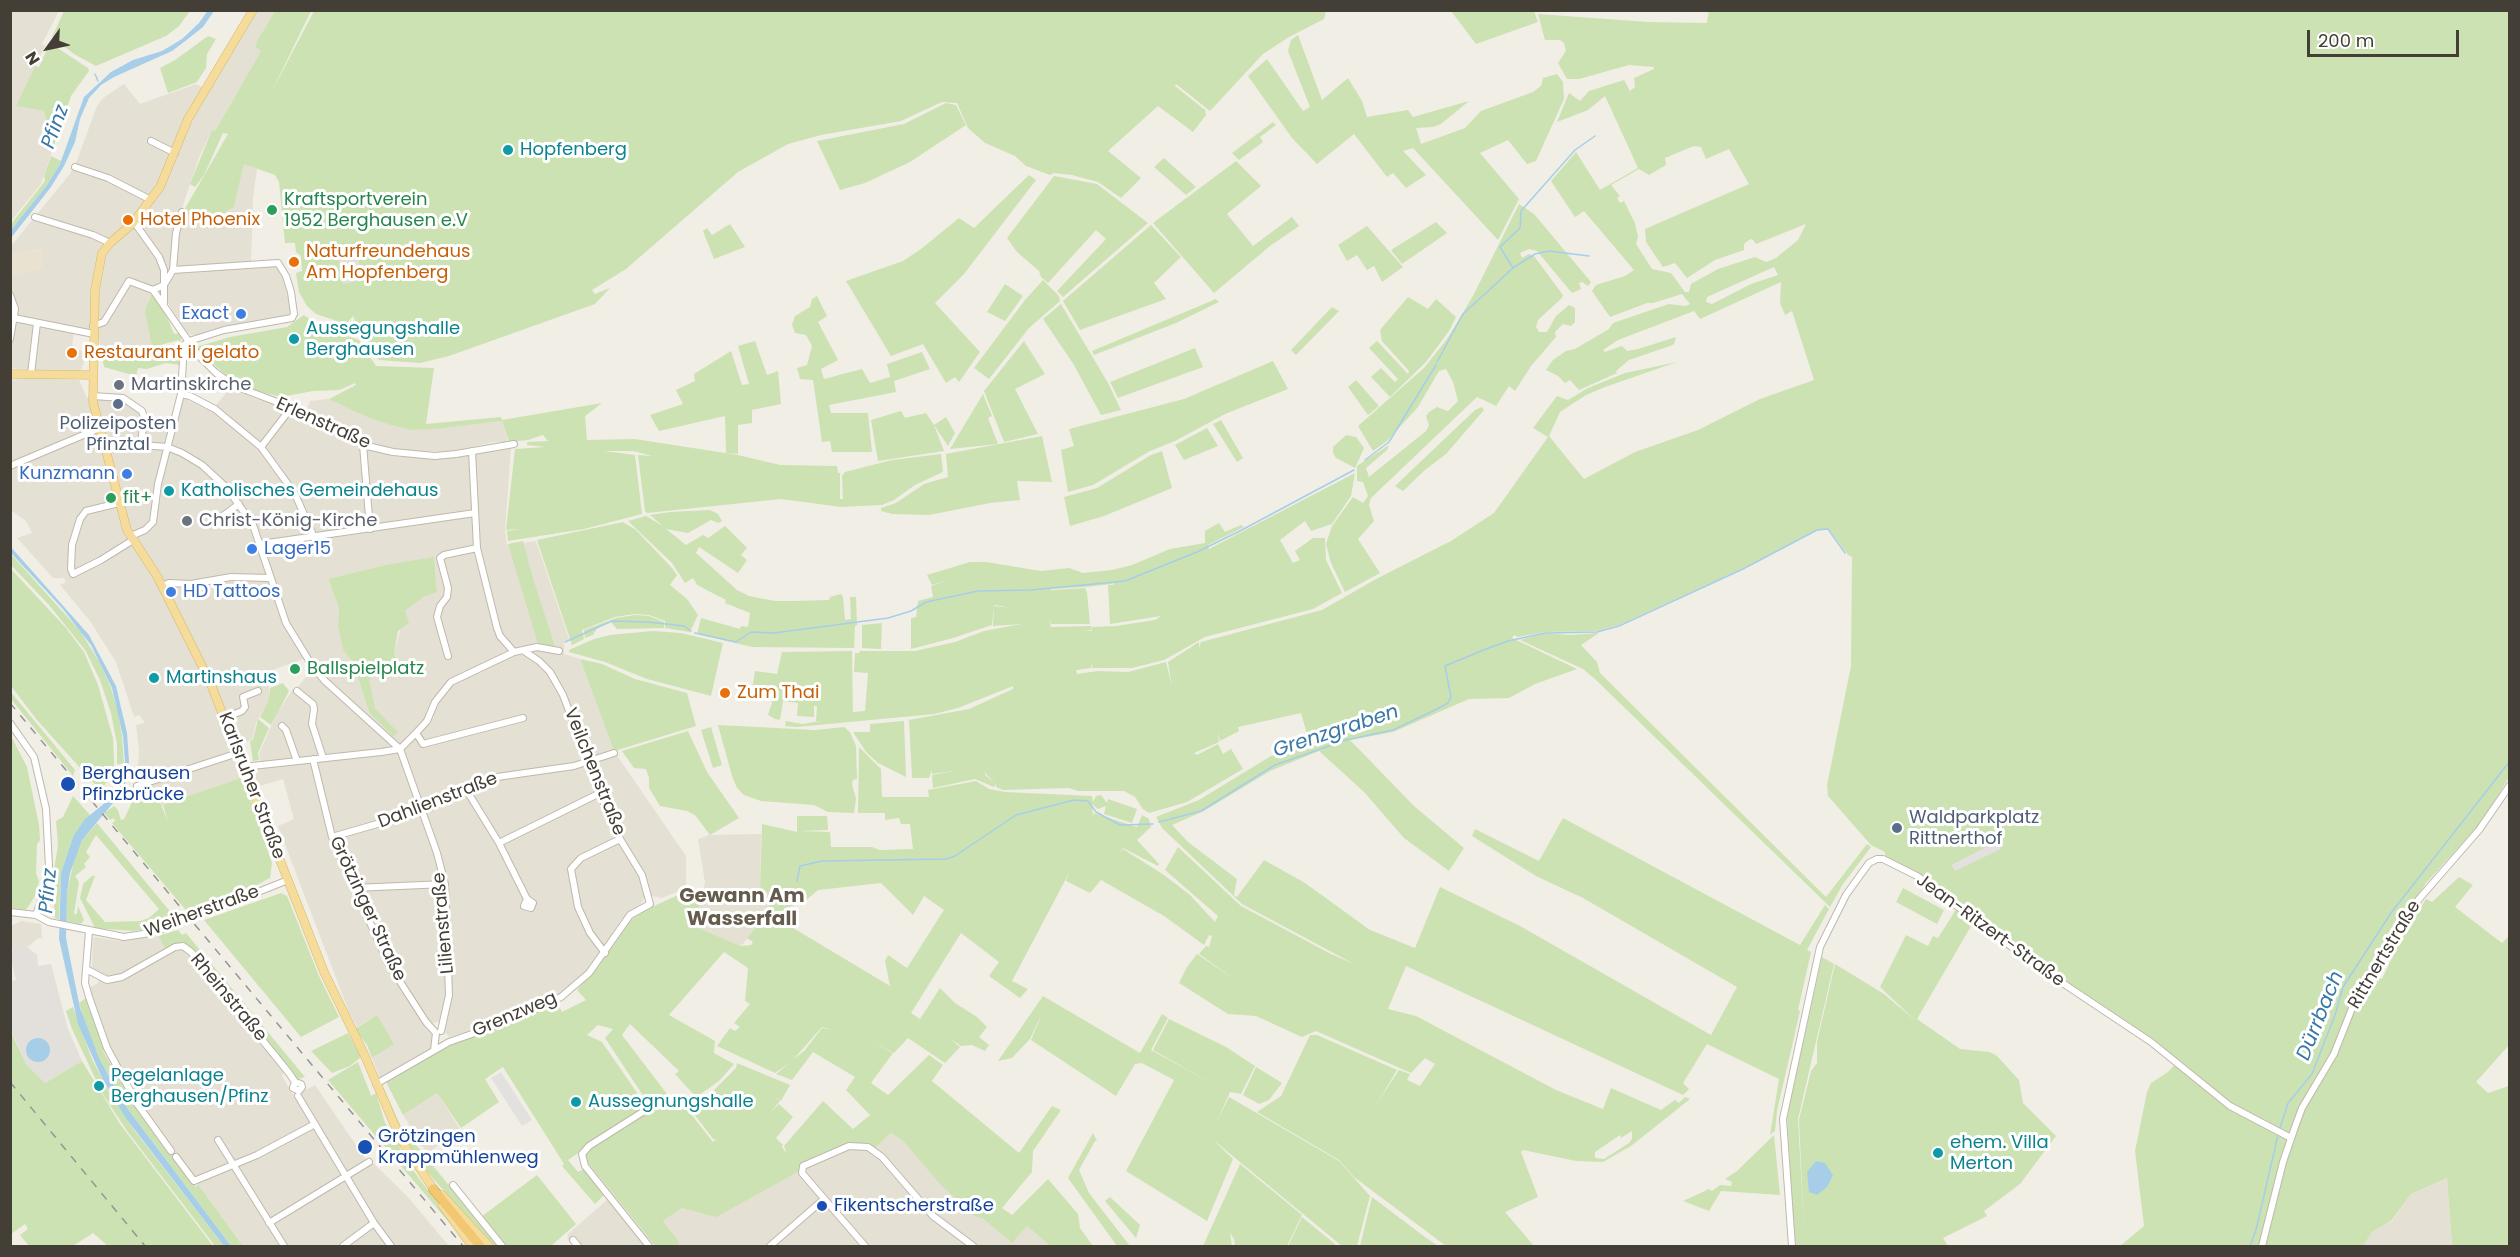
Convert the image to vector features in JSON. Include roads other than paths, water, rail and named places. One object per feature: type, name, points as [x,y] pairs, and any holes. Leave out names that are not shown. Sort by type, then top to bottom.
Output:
[{"type":"highway","points":[[434,1189],[480,1246]]},
{"type":"main road","name":"Karlsruher Straße","points":[[254,10],[188,119],[165,177],[151,200],[134,222],[102,253],[97,272],[93,396],[119,503],[132,538],[162,586],[210,682],[324,972],[405,1148],[434,1189]]},
{"type":"main road","points":[[10,374],[93,375]]},
{"type":"main road","points":[[434,1189],[450,1218],[472,1246]]},
{"type":"main road","points":[[434,1189],[450,1202],[489,1246]]},
{"type":"street","points":[[151,141],[175,153]]},
{"type":"street","points":[[75,167],[108,178],[151,200]]},
{"type":"street","points":[[14,318],[61,327],[94,330],[104,322],[129,281],[153,290],[164,285],[173,270],[176,233],[182,212]]},
{"type":"street","points":[[35,217],[93,235],[110,243]]},
{"type":"street","points":[[134,222],[159,257],[164,270],[164,302]]},
{"type":"street","points":[[119,503],[86,511],[80,519],[72,545],[71,569],[73,574],[101,560],[153,522],[158,484],[181,394],[184,345],[189,341],[224,330],[292,318],[294,314],[286,276],[278,263],[173,270]]},
{"type":"street","name":"Erlenstraße","points":[[153,290],[164,302],[204,362],[235,386],[291,408],[363,445],[393,452],[435,456],[514,444]]},
{"type":"street","points":[[10,295],[15,309],[10,339]]},
{"type":"street","points":[[31,374],[38,323]]},
{"type":"street","points":[[181,394],[215,408],[261,447],[295,494],[313,535]]},
{"type":"street","points":[[93,396],[123,398],[142,411],[144,417],[141,445]]},
{"type":"street","points":[[261,447],[291,408]]},
{"type":"street","points":[[10,466],[100,428]]},
{"type":"street","points":[[106,449],[141,445],[167,447],[202,465],[227,488],[253,525],[286,623],[315,670],[400,749]]},
{"type":"street","points":[[363,445],[370,528]]},
{"type":"street","points":[[472,451],[477,548],[497,628],[514,652]]},
{"type":"street","points":[[212,524],[239,504]]},
{"type":"street","points":[[261,544],[475,513]]},
{"type":"street","points":[[448,656],[437,617],[440,606],[447,597],[448,588],[440,560],[441,556],[477,548]]},
{"type":"street","points":[[162,586],[170,583],[191,584],[231,577],[269,578]]},
{"type":"street","points":[[243,767],[400,749],[427,721],[435,702],[451,682],[514,652],[537,647],[559,651]]},
{"type":"street","points":[[539,661],[551,649]]},
{"type":"street","name":"Veilchenstraße","points":[[524,651],[550,672],[563,695],[620,839],[642,875],[650,904]]},
{"type":"street","points":[[225,718],[242,711],[243,697],[258,691]]},
{"type":"street","points":[[297,691],[313,704],[312,724],[323,758]]},
{"type":"street","points":[[414,747],[523,718]]},
{"type":"street","points":[[10,723],[34,757],[46,809],[49,867],[47,884],[36,915]]},
{"type":"street","points":[[282,726],[286,729],[297,761]]},
{"type":"street","points":[[416,733],[423,744]]},
{"type":"street","name":"Lilienstraße","points":[[400,749],[445,884],[449,995],[439,1032]]},
{"type":"street","points":[[137,786],[238,753]]},
{"type":"street","name":"Dahlienstraße","points":[[332,837],[422,811],[497,777],[561,768],[614,753]]},
{"type":"street","name":"Grötzinger Straße","points":[[312,759],[332,837],[388,963],[426,1023],[439,1032]]},
{"type":"street","name":"Rittnertstraße","points":[[2262,1246],[2283,1162],[2302,1108],[2330,1062],[2360,990],[2419,899],[2480,830],[2510,785]]},
{"type":"street","points":[[467,791],[499,843],[527,899]]},
{"type":"street","points":[[499,843],[600,793]]},
{"type":"street","points":[[604,953],[590,933],[578,907],[571,869],[580,858],[620,839]]},
{"type":"street","name":"Jean-Ritzert-Straße","points":[[1792,1246],[1783,1119],[1820,947],[1846,894],[1869,863],[1876,859],[1883,859],[1929,884],[2040,968],[2172,1057],[2230,1106],[2291,1138]]},
{"type":"street","name":"Weiherstraße","points":[[10,912],[36,915],[50,922],[124,937],[150,933],[171,926],[288,880]]},
{"type":"street","points":[[354,888],[445,884]]},
{"type":"street","name":"Grenzweg","points":[[376,1084],[449,1042],[553,1002],[582,981],[630,915],[650,904]]},
{"type":"street","points":[[89,931],[85,982],[107,1048],[138,1105],[171,1151]]},
{"type":"street","name":"Rheinstraße","points":[[86,969],[103,978],[115,979],[175,947],[183,946],[191,952],[295,1082]]},
{"type":"street","points":[[434,1050],[439,1032]]},
{"type":"street","name":"Grenzweg","points":[[439,1032],[449,1042]]},
{"type":"street","points":[[298,1096],[374,1223],[391,1246]]},
{"type":"street","points":[[649,1108],[598,1140],[582,1154],[585,1166],[649,1246]]},
{"type":"street","points":[[176,1157],[194,1181],[234,1165],[315,1124]]},
{"type":"street","points":[[218,1140],[284,1246]]},
{"type":"street","points":[[865,1246],[801,1170],[807,1163],[849,1146],[868,1147],[882,1157],[933,1216],[973,1246]]},
{"type":"street","points":[[269,1222],[369,1162]]},
{"type":"street","points":[[453,1185],[502,1246]]},
{"type":"street","points":[[775,1245],[824,1199]]},
{"type":"street","points":[[343,1246],[374,1223]]},
{"type":"street","points":[[573,1240],[578,1246]]},
{"type":"water","points":[[208,10],[214,11],[203,27],[172,51],[114,77],[101,85],[89,98],[80,119],[75,142],[64,166],[51,187],[11,238],[11,230],[47,185],[60,164],[84,97],[111,72],[133,60],[162,51],[182,39],[199,23]]},
{"type":"water","points":[[10,546],[89,635],[116,686],[127,733],[129,761],[124,790],[82,840],[70,873],[66,938],[80,1008],[99,1058],[124,1104],[231,1246],[224,1246],[125,1117],[102,1078],[78,1024],[59,939],[61,873],[73,837],[85,819],[111,798],[120,786],[125,761],[123,736],[112,688],[91,645],[62,608],[11,553]]},
{"type":"water","points":[[38,1038],[47,1041],[50,1050],[47,1059],[38,1062],[29,1059],[26,1050],[29,1041]]},
{"type":"water","points":[[1816,1161],[1825,1163],[1833,1175],[1827,1187],[1817,1195],[1809,1192],[1807,1172]]},
{"type":"waterway","points":[[95,74],[98,81]]},
{"type":"waterway","points":[[1513,268],[1500,247],[1520,228],[1521,211],[1575,150],[1595,136]]},
{"type":"waterway","points":[[1437,362],[1463,314],[1513,268],[1535,254],[1549,251],[1589,256]]},
{"type":"waterway","points":[[1365,460],[1389,442],[1436,365]]},
{"type":"waterway","points":[[695,633],[736,642],[751,632],[774,633],[888,618],[911,611],[926,602],[978,591],[1031,590],[1125,581],[1197,552],[1354,470]]},
{"type":"waterway","name":"Grenzgraben","points":[[1159,822],[1201,811],[1275,765],[1346,740],[1393,730],[1437,709],[1448,703],[1451,697],[1445,666],[1486,649],[1508,641],[1545,633],[1597,632],[1619,626],[1743,569],[1817,530],[1828,529],[1845,553]]},
{"type":"waterway","points":[[565,642],[612,621],[684,626],[691,631]]},
{"type":"waterway","name":"Dürrbach","points":[[2279,1131],[2288,1103],[2312,1074],[2335,1015],[2343,987],[2391,913],[2510,761]]},
{"type":"waterway","name":"Grenzgraben","points":[[797,881],[800,866],[822,861],[946,859],[955,856],[1016,815],[1074,800],[1088,801],[1096,812],[1120,825],[1153,824]]},
{"type":"waterway","name":"Dürrbach","points":[[2250,1246],[2256,1230],[2278,1135]]},
{"type":"railway","points":[[10,703],[463,1246]]},
{"type":"railway","points":[[10,1082],[145,1246]]},
{"type":"place","name":"Hopfenberg","points":[[508,150]]},
{"type":"place","name":"Kraftsportverein 1952 Berghausen e.V","points":[[272,210]]},
{"type":"place","name":"Hotel Phoenix","points":[[128,220]]},
{"type":"place","name":"Naturfreundehaus Am Hopfenberg","points":[[294,262]]},
{"type":"place","name":"Exact","points":[[241,314]]},
{"type":"place","name":"Aussegungshalle Berghausen","points":[[294,339]]},
{"type":"place","name":"Restaurant il gelato","points":[[72,353]]},
{"type":"place","name":"Martinskirche","points":[[119,385]]},
{"type":"place","name":"Polizeiposten Pfinztal","points":[[118,404]]},
{"type":"place","name":"Kunzmann","points":[[127,474]]},
{"type":"place","name":"Katholisches Gemeindehaus","points":[[169,491]]},
{"type":"place","name":"fit+","points":[[111,498]]},
{"type":"place","name":"Christ-König-Kirche","points":[[187,521]]},
{"type":"place","name":"Lager15","points":[[252,549]]},
{"type":"place","name":"HD Tattoos","points":[[171,592]]},
{"type":"place","name":"Ballspielplatz","points":[[295,669]]},
{"type":"place","name":"Martinshaus","points":[[154,678]]},
{"type":"place","name":"Zum Thai","points":[[725,693]]},
{"type":"place","name":"Berghausen Pfinzbrücke","points":[[68,784]]},
{"type":"place","name":"Waldparkplatz Rittnerthof","points":[[1897,828]]},
{"type":"place","name":"Pegelanlage Berghausen/Pfinz","points":[[99,1086]]},
{"type":"place","name":"Aussegnungshalle","points":[[576,1102]]},
{"type":"place","name":"Grötzingen Krappmühlenweg","points":[[365,1147]]},
{"type":"place","name":"ehem. Villa Merton","points":[[1938,1153]]},
{"type":"place","name":"Fikentscherstraße","points":[[822,1206]]},
{"type":"district","name":"Gewann Am Wasserfall","points":[[742,908]]},
{"type":"water label","name":"Pfinz","points":[[56,127]]},
{"type":"water label","name":"Pfinz","points":[[49,891]]}]
